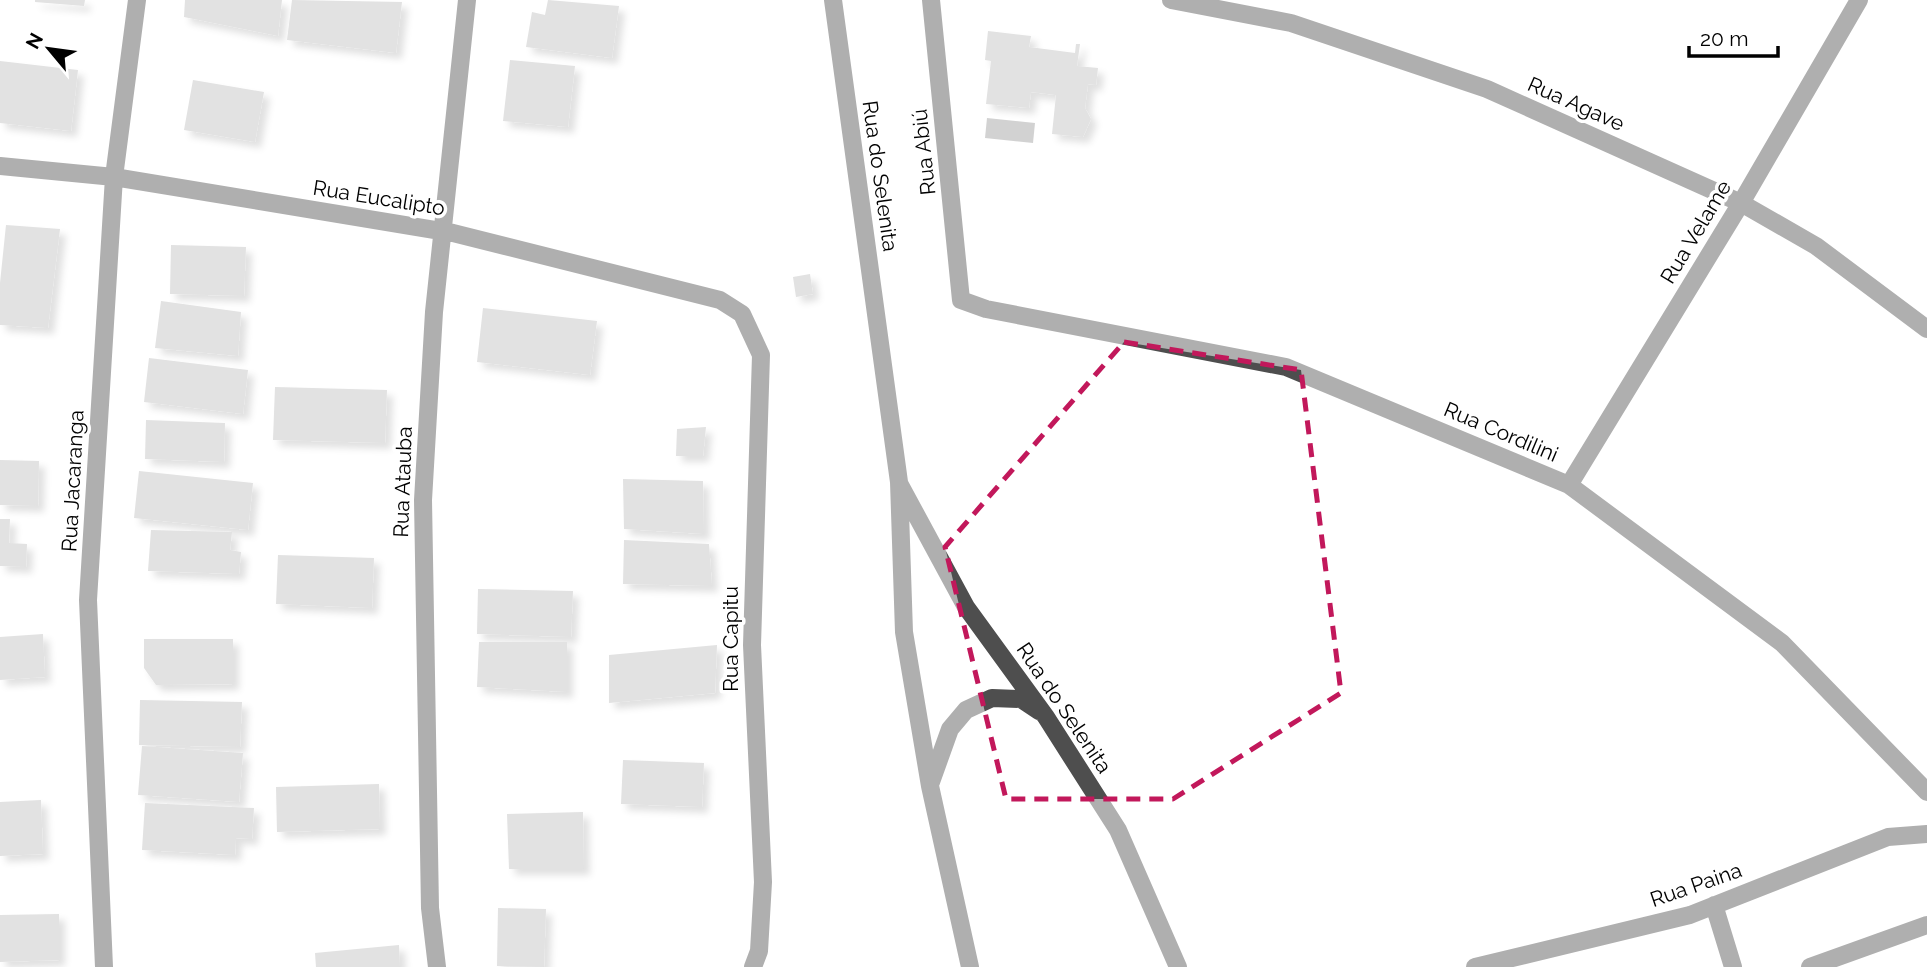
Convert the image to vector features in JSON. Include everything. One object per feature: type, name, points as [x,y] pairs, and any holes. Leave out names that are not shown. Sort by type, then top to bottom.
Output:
[{"type":"street","name":"Rua Jacaranga","points":[[104,967],[88,600],[114,177],[137,0]]},
{"type":"street","name":"Rua Atauba","points":[[437,967],[429,908],[424,500],[433,312],[467,0]]},
{"type":"street","name":"Rua do Selenita","points":[[833,0],[899,482],[904,632],[930,786],[970,967]]},
{"type":"street","name":"Rua Abiú","points":[[932,0],[961,300]]},
{"type":"street","name":"Rua Agave","points":[[1171,0],[1290,23],[1487,89],[1741,203],[1816,246],[1927,329]]},
{"type":"street","name":"Rua Velame","points":[[1569,485],[1741,203],[1859,0]]},
{"type":"street","name":"Rua Eucalipto","points":[[0,166],[114,177],[442,231],[720,300],[742,314]]},
{"type":"street","name":"Rua Cordilini","points":[[961,300],[986,309],[1286,367],[1569,485],[1782,643],[1927,792]]},
{"type":"street","name":"Rua Capitu","points":[[742,314],[761,355],[752,645],[763,882],[760,951],[753,967]]},
{"type":"street","name":"Rua do Selenita","points":[[899,482],[966,607],[1046,717],[1118,830],[1178,967]]},
{"type":"street","points":[[930,786],[950,729],[966,710],[992,698],[1021,699],[1046,717]]},
{"type":"street","name":"Rua Paina","points":[[1475,967],[1514,962],[1690,915],[1888,837],[1927,834]]},
{"type":"street","points":[[1714,905],[1733,967]]},
{"type":"street","points":[[1810,967],[1927,925]]},
{"type":"highlighted area","points":[[1124,342],[1301,370],[1341,693],[1173,799],[1006,799],[945,547]]},
{"type":"shaded area","points":[[987,118],[1035,123],[1033,143],[985,138]]},
{"type":"building","points":[[35,0],[85,0],[84,6]]},
{"type":"building","points":[[185,0],[282,0],[278,36],[184,17]]},
{"type":"building","points":[[292,0],[402,2],[396,53],[287,40]]},
{"type":"building","points":[[548,0],[619,6],[612,58],[526,47],[532,12],[545,15]]},
{"type":"building","points":[[988,31],[1031,36],[1029,47],[1075,53],[1076,44],[1080,44],[1077,66],[1098,68],[1096,85],[1088,84],[1085,108],[1091,119],[1083,137],[1052,134],[1056,95],[1031,92],[1029,108],[986,104],[991,61],[985,60]]},
{"type":"building","points":[[510,60],[575,66],[568,127],[503,121]]},
{"type":"building","points":[[0,61],[78,70],[71,131],[0,123]]},
{"type":"building","points":[[193,80],[264,92],[255,142],[184,130]]},
{"type":"building","points":[[6,225],[60,229],[48,328],[0,325],[0,283]]},
{"type":"building","points":[[171,245],[246,247],[244,296],[170,294]]},
{"type":"building","points":[[810,274],[813,294],[796,297],[793,277]]},
{"type":"building","points":[[161,301],[241,312],[238,356],[155,348]]},
{"type":"building","points":[[483,308],[597,321],[590,375],[477,362]]},
{"type":"building","points":[[149,358],[248,370],[243,414],[144,402]]},
{"type":"building","points":[[275,387],[387,390],[385,443],[273,440]]},
{"type":"building","points":[[146,420],[225,423],[224,462],[145,459]]},
{"type":"building","points":[[706,427],[703,456],[676,456],[677,429]]},
{"type":"building","points":[[0,460],[39,461],[38,506],[0,505]]},
{"type":"building","points":[[139,471],[253,483],[248,530],[134,518]]},
{"type":"building","points":[[623,479],[703,481],[704,534],[624,529]]},
{"type":"building","points":[[0,519],[10,519],[9,543],[27,544],[26,567],[0,566]]},
{"type":"building","points":[[151,530],[232,532],[230,550],[241,552],[239,574],[148,571]]},
{"type":"building","points":[[624,540],[709,544],[712,586],[623,584]]},
{"type":"building","points":[[278,555],[374,558],[372,608],[276,604]]},
{"type":"building","points":[[478,589],[573,591],[571,637],[477,634]]},
{"type":"building","points":[[43,634],[45,677],[0,680],[0,637]]},
{"type":"building","points":[[144,639],[233,639],[233,684],[156,685],[144,668]]},
{"type":"building","points":[[479,642],[567,642],[567,692],[477,687]]},
{"type":"building","points":[[717,645],[715,693],[609,703],[609,655]]},
{"type":"building","points":[[140,700],[242,702],[240,747],[139,745]]},
{"type":"building","points":[[142,746],[243,753],[239,802],[138,795]]},
{"type":"building","points":[[623,760],[704,763],[702,807],[621,804]]},
{"type":"building","points":[[379,784],[380,829],[277,832],[276,787]]},
{"type":"building","points":[[41,800],[43,854],[0,856],[0,802]]},
{"type":"building","points":[[145,803],[254,808],[252,839],[236,838],[235,855],[142,850]]},
{"type":"building","points":[[583,812],[584,869],[509,869],[507,814]]},
{"type":"building","points":[[498,908],[546,909],[544,967],[497,966]]},
{"type":"building","points":[[59,914],[59,960],[0,962],[0,915]]},
{"type":"building","points":[[399,945],[400,967],[316,967],[315,953]]}]
